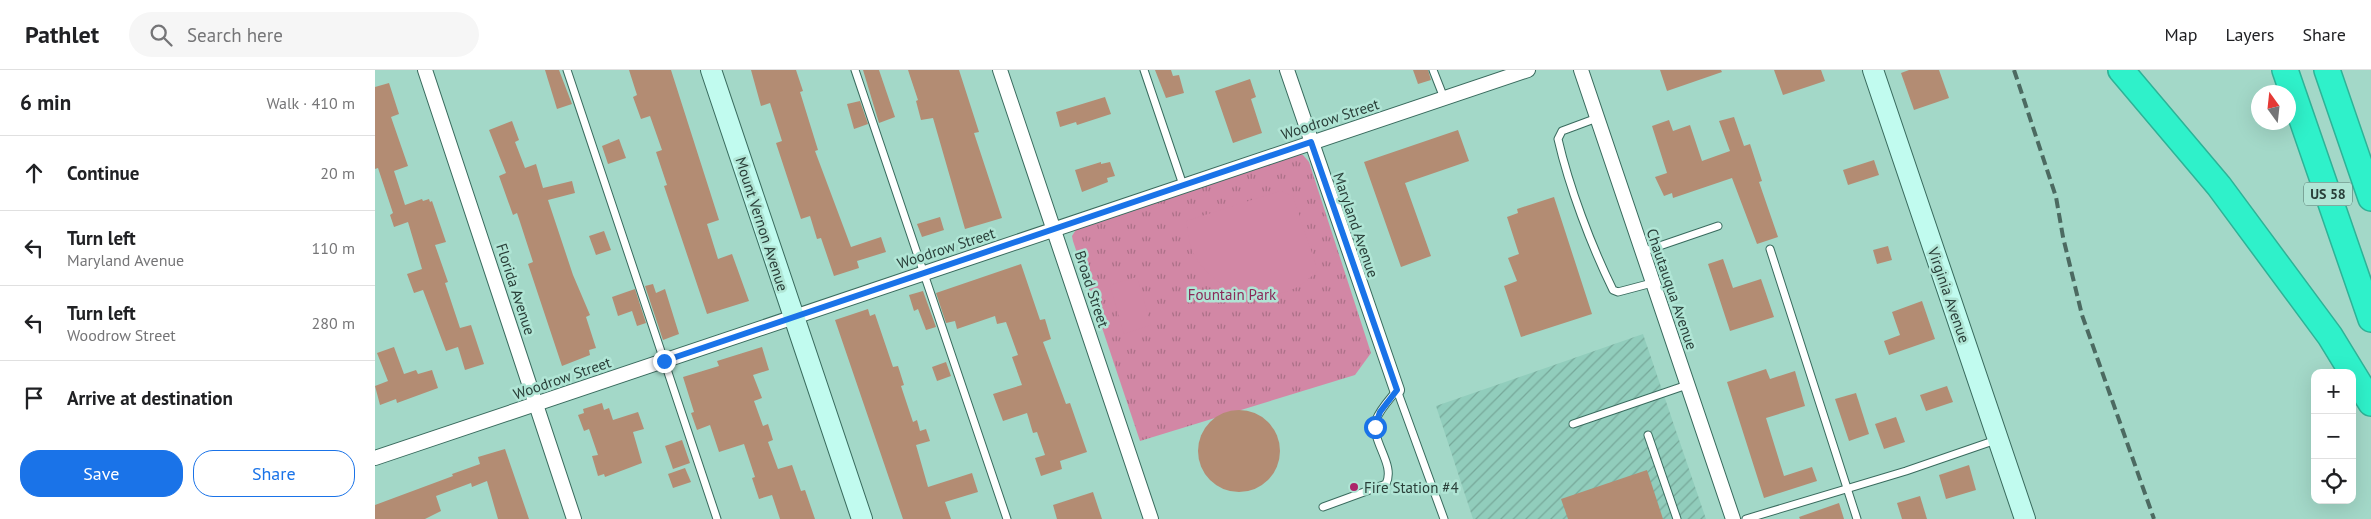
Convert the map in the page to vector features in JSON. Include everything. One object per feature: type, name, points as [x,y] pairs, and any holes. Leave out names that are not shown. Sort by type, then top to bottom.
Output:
[{"type":"highway","points":[[2121,70],[2219,186],[2330,336],[2371,403]]},
{"type":"highway","name":"US 58","points":[[2285,70],[2371,319]]},
{"type":"highway","name":"US 58","points":[[2327,70],[2371,198]]},
{"type":"highway","points":[[2335,70],[2344,116]]},
{"type":"street","name":"Florida Avenue","points":[[425,70],[508,314],[574,519]]},
{"type":"street","name":"Mount Vernon Avenue","points":[[711,70],[862,519]]},
{"type":"street","name":"Broad Street","points":[[1000,70],[1055,228],[1151,519]]},
{"type":"street","name":"Maryland Avenue","points":[[1287,70],[1397,390]]},
{"type":"street","name":"Woodrow Street","points":[[375,458],[1528,70]]},
{"type":"street","name":"Chautauqua Avenue","points":[[1581,70],[1733,519]]},
{"type":"street","name":"Virginia Avenue","points":[[1873,70],[2025,519]]},
{"type":"lane","points":[[567,70],[717,519]]},
{"type":"lane","points":[[855,70],[925,272],[1007,519]]},
{"type":"lane","points":[[1144,70],[1183,186]]},
{"type":"lane","points":[[1433,70],[1444,98]]},
{"type":"lane","points":[[1597,118],[1562,131],[1558,139],[1564,164],[1613,290],[1618,292],[1652,283]]},
{"type":"lane","points":[[1642,252],[1718,226]]},
{"type":"lane","points":[[1770,249],[1857,519]]},
{"type":"lane","points":[[1573,424],[1687,385]]},
{"type":"lane","points":[[1323,507],[1386,484],[1389,479],[1389,472],[1375,427],[1380,412],[1397,390]]},
{"type":"lane","points":[[1397,390],[1444,519]]},
{"type":"lane","points":[[1649,435],[1677,519]]},
{"type":"lane","points":[[1746,519],[1847,489],[1998,439]]},
{"type":"shaded area","points":[[1643,334],[1706,519],[1473,519],[1436,406]]},
{"type":"green space","name":"Fountain Park","points":[[1298,153],[1303,155],[1309,162],[1371,353],[1355,375],[1140,441],[1072,236],[1077,228]]},
{"type":"green space","points":[[1280,191],[1293,196],[1318,271],[1300,286],[1278,294],[1249,294],[1222,284],[1200,264],[1192,251],[1186,221]]},
{"type":"green space","points":[[1137,277],[1151,325],[1124,334],[1110,285]]},
{"type":"building","points":[[545,70],[559,70],[572,104],[557,109]]},
{"type":"building","points":[[629,70],[671,70],[719,220],[707,224],[718,259],[732,254],[749,301],[707,314],[664,186],[667,185],[656,152],[662,150],[650,116],[641,119],[633,97],[637,95]]},
{"type":"building","points":[[751,70],[796,70],[803,91],[800,92],[818,150],[815,151],[851,247],[881,237],[886,252],[857,261],[859,268],[834,276],[821,238],[817,239],[810,216],[801,219],[776,143],[782,141],[770,103],[761,106]]},
{"type":"building","points":[[863,70],[879,70],[895,117],[879,123]]},
{"type":"building","points":[[908,70],[959,70],[979,132],[974,133],[1002,218],[965,229],[933,118],[921,120],[916,101],[918,100]]},
{"type":"building","points":[[1155,70],[1171,70],[1173,76],[1179,75],[1184,93],[1166,98]]},
{"type":"building","points":[[1413,70],[1428,70],[1431,80],[1418,84]]},
{"type":"building","points":[[1660,70],[1721,70],[1722,72],[1667,91]]},
{"type":"building","points":[[1774,70],[1821,70],[1825,81],[1783,95]]},
{"type":"building","points":[[1909,70],[1939,70],[1949,98],[1914,110],[1901,73]]},
{"type":"building","points":[[1250,79],[1256,97],[1251,99],[1262,133],[1233,143],[1215,91]]},
{"type":"building","points":[[389,83],[399,114],[391,117],[408,166],[394,171],[405,205],[422,199],[423,201],[429,199],[430,202],[432,201],[446,242],[435,245],[448,282],[445,283],[460,328],[471,325],[484,364],[465,370],[458,347],[446,351],[423,290],[414,293],[407,274],[422,269],[408,222],[394,227],[390,215],[393,213],[378,168],[375,169],[375,87]]},
{"type":"building","points":[[1105,97],[1111,114],[1077,125],[1076,122],[1060,127],[1056,112]]},
{"type":"building","points":[[860,101],[868,124],[854,129],[847,104]]},
{"type":"building","points":[[1734,117],[1744,146],[1750,144],[1762,181],[1759,182],[1778,237],[1757,244],[1732,178],[1673,198],[1672,193],[1664,196],[1655,177],[1667,173],[1652,126],[1669,120],[1673,131],[1690,125],[1702,161],[1730,151],[1719,121]]},
{"type":"building","points":[[512,121],[519,140],[515,142],[525,168],[536,164],[543,188],[572,181],[575,193],[548,200],[573,275],[590,315],[586,317],[596,348],[589,350],[590,355],[562,366],[528,264],[533,262],[520,222],[517,213],[513,215],[499,176],[506,173],[489,130]]},
{"type":"building","points":[[1458,130],[1469,161],[1405,183],[1431,256],[1401,267],[1364,162]]},
{"type":"building","points":[[619,139],[626,158],[608,164],[602,146]]},
{"type":"building","points":[[1874,160],[1879,175],[1848,185],[1843,170]]},
{"type":"building","points":[[1101,162],[1101,164],[1110,162],[1115,176],[1107,178],[1108,182],[1082,192],[1075,170]]},
{"type":"building","points":[[1554,197],[1592,314],[1521,337],[1504,286],[1517,281],[1508,258],[1519,254],[1507,217],[1518,213],[1517,209]]},
{"type":"building","points":[[940,217],[944,230],[922,237],[917,224]]},
{"type":"building","points":[[604,231],[611,250],[596,255],[589,236]]},
{"type":"building","points":[[1888,246],[1892,260],[1877,264],[1873,250]]},
{"type":"building","points":[[1723,259],[1733,288],[1761,279],[1774,317],[1730,331],[1708,264]]},
{"type":"building","points":[[1021,264],[1040,320],[1045,319],[1051,339],[1043,342],[1066,404],[1070,403],[1087,452],[1060,461],[1062,469],[1041,476],[1035,458],[1045,455],[1037,432],[1033,433],[1027,413],[1003,421],[993,394],[1022,385],[1012,357],[1018,355],[1006,322],[997,324],[995,316],[957,329],[955,321],[946,323],[936,293]]},
{"type":"building","points":[[653,284],[656,293],[665,289],[679,334],[663,340],[645,286]]},
{"type":"building","points":[[635,289],[646,323],[637,326],[632,311],[618,316],[612,297]]},
{"type":"building","points":[[923,291],[936,327],[926,330],[918,309],[914,311],[909,295]]},
{"type":"building","points":[[1922,301],[1935,339],[1889,355],[1884,341],[1900,335],[1892,312]]},
{"type":"building","points":[[868,309],[870,316],[875,314],[893,367],[898,366],[904,385],[901,386],[913,422],[917,420],[920,431],[926,429],[930,441],[916,445],[928,487],[972,473],[978,492],[945,502],[951,519],[903,519],[835,320]]},
{"type":"building","points":[[394,347],[404,374],[416,370],[418,374],[432,370],[438,388],[397,403],[396,399],[380,405],[375,386],[388,381],[377,353]]},
{"type":"building","points":[[762,347],[769,370],[753,375],[762,398],[754,401],[763,426],[768,424],[773,440],[768,442],[778,469],[792,465],[801,491],[805,490],[815,519],[780,519],[772,495],[759,499],[752,478],[755,477],[744,444],[719,452],[710,425],[697,430],[691,413],[694,412],[683,377],[719,366],[717,361]]},
{"type":"building","points":[[946,362],[951,376],[937,381],[932,367]]},
{"type":"building","points":[[1766,369],[1770,379],[1795,371],[1805,406],[1766,418],[1784,476],[1812,467],[1817,481],[1764,498],[1727,382]]},
{"type":"building","points":[[1947,386],[1953,402],[1926,411],[1920,395]]},
{"type":"building","points":[[1856,393],[1869,434],[1849,441],[1835,399]]},
{"type":"building","points":[[602,403],[604,410],[609,408],[613,420],[638,412],[644,429],[633,432],[642,463],[605,477],[604,474],[598,476],[592,456],[598,455],[589,429],[584,431],[578,415],[584,413],[583,409]]},
{"type":"building","points":[[1231,410],[1247,410],[1262,417],[1273,428],[1280,443],[1277,467],[1268,480],[1247,492],[1231,492],[1216,485],[1205,474],[1198,459],[1198,443],[1205,428],[1216,417]]},
{"type":"building","points":[[1896,417],[1905,442],[1884,449],[1875,424]]},
{"type":"building","points":[[682,440],[690,463],[673,469],[665,446]]},
{"type":"building","points":[[505,449],[529,519],[498,519],[487,481],[472,487],[471,483],[436,496],[441,511],[425,519],[375,519],[375,505],[453,476],[452,474],[480,464],[478,457]]},
{"type":"building","points":[[1969,465],[1976,490],[1946,499],[1939,475]]},
{"type":"building","points":[[685,468],[691,482],[673,488],[668,474]]},
{"type":"building","points":[[1647,470],[1663,519],[1568,519],[1561,499]]},
{"type":"building","points":[[1093,492],[1102,519],[1057,519],[1053,505]]},
{"type":"building","points":[[1920,496],[1927,519],[1902,519],[1897,503]]},
{"type":"building","points":[[1839,503],[1844,519],[1800,519],[1799,517]]},
{"type":"railway","points":[[2014,70],[2056,197],[2063,237],[2082,315],[2154,519]]},
{"type":"place","name":"Fire Station #4","points":[[1354,487]]},
{"type":"route","points":[[664,361],[1311,142],[1354,271],[1397,390],[1380,412],[1376,419],[1375,427]]}]
